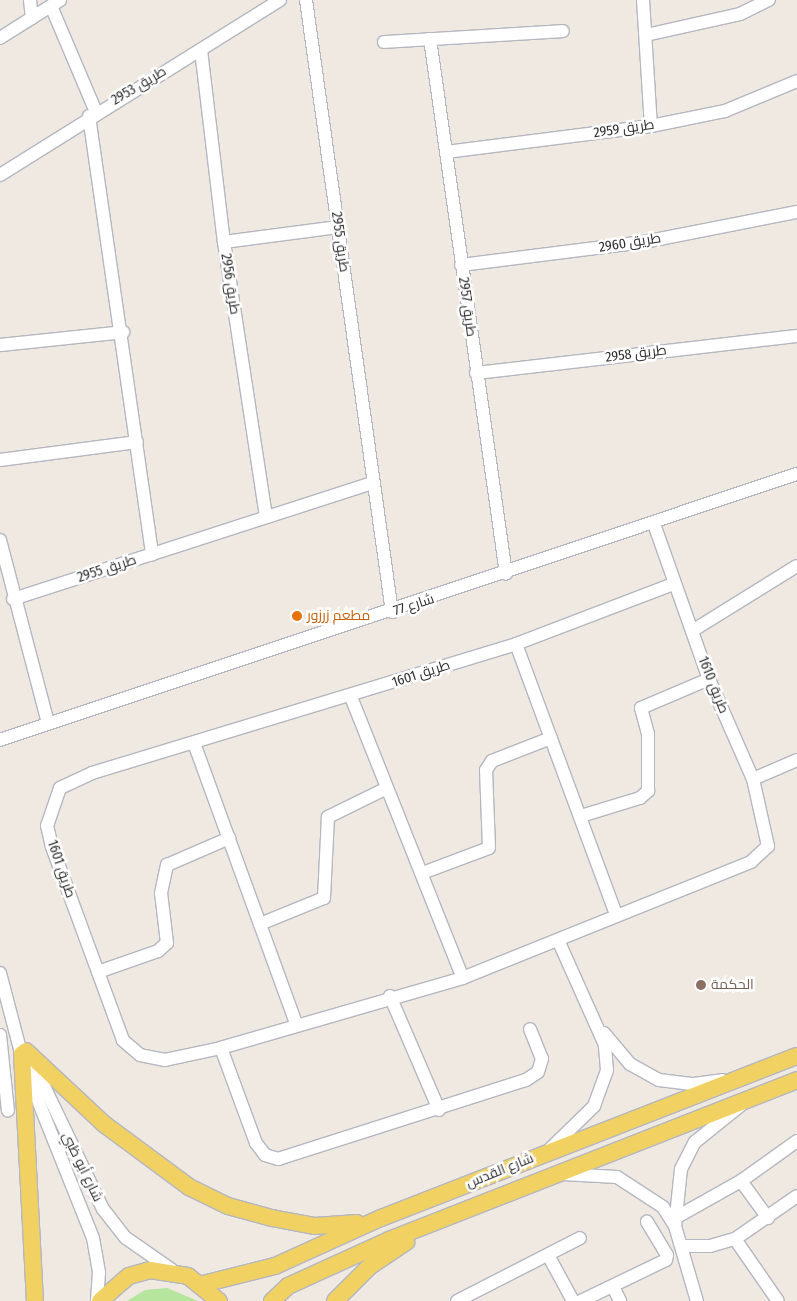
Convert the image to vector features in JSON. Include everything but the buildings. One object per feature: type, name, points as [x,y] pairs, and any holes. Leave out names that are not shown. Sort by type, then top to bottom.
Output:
[{"type":"main road","points":[[23,1049],[155,1166],[228,1206],[315,1226],[343,1226],[381,1218]]},
{"type":"main road","points":[[23,1049],[35,1301]]},
{"type":"main road","name":"شارع القدس","points":[[203,1284],[275,1266],[381,1218],[546,1152],[797,1056]]},
{"type":"main road","name":"شارع القدس","points":[[272,1301],[288,1286],[448,1217],[797,1080]]},
{"type":"main road","points":[[335,1301],[369,1267],[448,1217]]},
{"type":"main road","points":[[99,1301],[129,1276],[172,1270],[203,1284],[219,1301]]},
{"type":"street","points":[[30,0],[32,18]]},
{"type":"street","name":"طريق 2953","points":[[0,175],[92,114],[201,50],[280,0]]},
{"type":"street","name":"طريق 2955","points":[[306,0],[392,612]]},
{"type":"street","points":[[643,0],[651,126]]},
{"type":"street","points":[[646,35],[740,14],[762,1]]},
{"type":"street","points":[[0,38],[55,3],[92,114],[152,554]]},
{"type":"street","points":[[384,42],[563,31]]},
{"type":"street","name":"طريق 2957","points":[[430,39],[506,574]]},
{"type":"street","name":"طريق 2956","points":[[201,50],[224,242],[266,516]]},
{"type":"street","name":"طريق 2959","points":[[446,152],[651,126],[725,111],[797,81]]},
{"type":"street","name":"طريق 2960","points":[[461,265],[644,242],[797,212]]},
{"type":"street","points":[[224,242],[338,227]]},
{"type":"street","points":[[0,345],[123,332]]},
{"type":"street","name":"طريق 2958","points":[[476,373],[797,336]]},
{"type":"street","points":[[0,460],[137,442]]},
{"type":"street","name":"شارع 77","points":[[0,740],[506,574],[797,474]]},
{"type":"street","name":"طريق 2955","points":[[13,599],[373,483]]},
{"type":"street","name":"طريق 1610","points":[[654,524],[673,584],[709,679],[753,779],[768,846]]},
{"type":"street","points":[[0,540],[13,599],[48,723]]},
{"type":"street","points":[[692,631],[797,566]]},
{"type":"street","name":"طريق 1601","points":[[673,584],[516,644],[351,697],[92,773],[60,788],[51,805],[47,826],[52,848],[123,1040],[140,1055],[165,1060],[221,1048],[390,996],[463,978],[559,942],[616,915],[751,862],[768,846]]},
{"type":"street","points":[[516,644],[616,915]]},
{"type":"street","points":[[580,816],[640,798],[648,791],[648,734],[641,708],[709,679]]},
{"type":"street","points":[[351,697],[385,789],[424,872],[463,978]]},
{"type":"street","points":[[424,872],[489,848],[486,770],[492,761],[551,738]]},
{"type":"street","points":[[194,743],[296,1024]]},
{"type":"street","points":[[753,779],[797,760]]},
{"type":"street","points":[[260,924],[324,898],[328,817],[385,789]]},
{"type":"street","points":[[98,972],[158,951],[167,943],[161,893],[167,866],[229,838]]},
{"type":"street","points":[[546,1152],[594,1106],[607,1070],[605,1045],[559,942]]},
{"type":"street","name":"شارع أبو ظبي","points":[[0,973],[23,1049],[93,1238],[99,1301]]},
{"type":"street","points":[[390,996],[439,1110]]},
{"type":"street","points":[[593,1016],[630,1064],[659,1080],[694,1084],[740,1078]]},
{"type":"street","points":[[221,1048],[256,1143],[266,1156],[278,1158],[439,1110],[538,1072],[542,1059],[530,1029]]},
{"type":"street","points":[[0,1035],[8,1111]]},
{"type":"street","name":"شارع أبو ظبي","points":[[23,1049],[103,1209],[126,1238],[172,1270]]},
{"type":"street","points":[[677,1231],[681,1169],[695,1142],[750,1098]]},
{"type":"street","points":[[661,1243],[741,1181],[797,1141]]},
{"type":"street","points":[[554,1174],[599,1175],[633,1184],[662,1207],[677,1231],[697,1301]]},
{"type":"street","points":[[741,1181],[768,1218]]},
{"type":"street","points":[[677,1231],[710,1246],[735,1239],[768,1218],[797,1196]]},
{"type":"street","points":[[581,1301],[666,1260],[661,1243],[647,1222]]},
{"type":"street","points":[[457,1301],[580,1238]]},
{"type":"street","points":[[735,1239],[778,1301]]},
{"type":"street","points":[[548,1254],[574,1301]]},
{"type":"street","points":[[612,1287],[620,1301]]},
{"type":"green space","points":[[167,1288],[198,1301],[127,1301],[145,1290]]},
{"type":"place","name":"مطعم زرزور","points":[[297,616]]},
{"type":"place","name":"الحكمة","points":[[701,985]]}]
